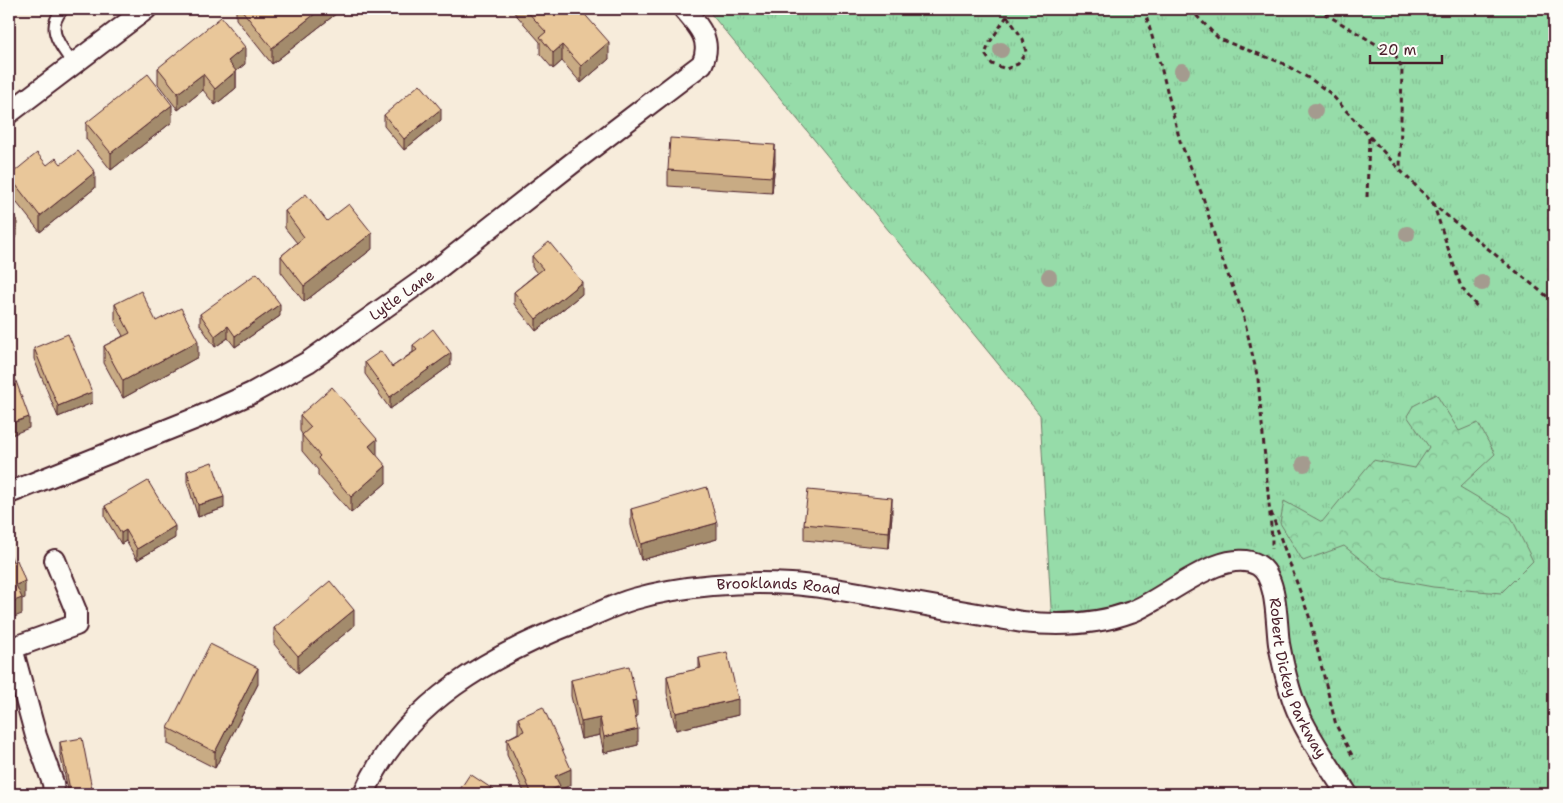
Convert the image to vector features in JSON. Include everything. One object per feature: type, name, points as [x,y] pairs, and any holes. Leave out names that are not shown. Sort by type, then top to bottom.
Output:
[{"type":"street","points":[[9,113],[146,9]]},
{"type":"street","name":"Lytle Lane","points":[[9,493],[163,432],[252,394],[308,362],[426,278],[702,64],[706,54],[706,41],[697,24],[684,9]]},
{"type":"street","points":[[54,794],[10,648],[76,626],[76,611],[55,560]]},
{"type":"street","name":"Brooklands Road","points":[[364,794],[392,744],[425,709],[457,682],[499,656],[539,637],[634,599],[687,588],[726,584],[791,584],[848,591],[1022,622],[1052,625],[1091,622],[1131,613],[1151,603],[1185,580],[1213,567],[1237,562],[1250,562]]},
{"type":"street","name":"Robert Dickey Parkway","points":[[1250,562],[1260,566],[1269,577],[1284,666],[1296,709],[1347,794]]},
{"type":"lane","points":[[63,9],[57,14],[54,27],[56,37],[73,64]]},
{"type":"path","points":[[1008,9],[1008,16],[1023,40],[1026,52],[1018,64],[1006,69],[992,64],[985,54],[990,42],[1008,16]]},
{"type":"path","points":[[1144,9],[1180,142],[1203,197],[1220,254],[1244,314],[1258,379],[1272,538],[1269,577]]},
{"type":"path","points":[[1190,9],[1219,39],[1282,63],[1330,93],[1400,170],[1433,202],[1554,302]]},
{"type":"path","points":[[1194,13],[1200,9]]},
{"type":"path","points":[[1316,9],[1396,56],[1402,68],[1400,170]]},
{"type":"path","points":[[1368,197],[1369,136]]},
{"type":"path","points":[[1433,202],[1461,287],[1479,309]]},
{"type":"path","points":[[1269,507],[1309,616],[1336,725],[1356,765]]},
{"type":"green space","points":[[707,9],[1554,9],[1554,794],[1347,794],[1310,735],[1275,604],[1250,562],[1151,603],[1052,625],[1040,415]]},
{"type":"green space","points":[[1436,394],[1459,431],[1478,423],[1495,454],[1460,487],[1511,517],[1533,561],[1501,593],[1433,587],[1384,578],[1344,546],[1303,561],[1280,523],[1284,501],[1322,522],[1373,460],[1415,468],[1429,447],[1407,416],[1413,406]]},
{"type":"building","points":[[241,9],[321,9],[272,48]]},
{"type":"building","points":[[525,9],[580,9],[609,42],[581,66],[562,45],[553,53],[540,37],[546,32]]},
{"type":"building","points":[[221,17],[245,47],[228,61],[236,71],[215,89],[203,74],[178,93],[158,68]]},
{"type":"building","points":[[148,74],[172,105],[111,153],[86,123]]},
{"type":"building","points":[[420,84],[441,109],[404,139],[384,115]]},
{"type":"building","points":[[670,138],[775,145],[772,177],[668,170]]},
{"type":"building","points":[[78,151],[95,172],[40,216],[9,176],[37,153],[47,165],[56,158],[61,164]]},
{"type":"building","points":[[306,194],[327,221],[349,204],[372,233],[304,286],[281,256],[304,237],[285,211]]},
{"type":"building","points":[[9,209],[17,220],[9,227]]},
{"type":"building","points":[[549,242],[582,282],[536,319],[514,292],[543,269],[532,256]]},
{"type":"building","points":[[257,273],[280,304],[235,336],[228,326],[215,336],[200,314]]},
{"type":"building","points":[[141,291],[156,321],[181,308],[198,341],[123,381],[104,346],[130,333],[115,304]]},
{"type":"building","points":[[433,329],[451,353],[390,397],[365,362],[381,351],[392,367],[417,350],[413,345]]},
{"type":"building","points":[[68,334],[92,392],[58,406],[34,348]]},
{"type":"building","points":[[9,362],[29,417],[9,424]]},
{"type":"building","points":[[332,387],[377,439],[369,446],[386,466],[351,497],[318,458],[320,456],[302,435],[311,427],[300,415]]},
{"type":"building","points":[[212,462],[224,497],[198,505],[187,471]]},
{"type":"building","points":[[148,481],[175,526],[137,549],[126,530],[121,533],[105,506]]},
{"type":"building","points":[[707,487],[717,523],[641,544],[631,509]]},
{"type":"building","points":[[808,490],[892,498],[889,532],[804,524]]},
{"type":"building","points":[[9,551],[13,562],[17,560],[25,581],[16,585],[22,598],[9,603]]},
{"type":"building","points":[[330,581],[354,610],[298,656],[274,628]]},
{"type":"building","points":[[210,644],[258,668],[215,752],[168,728]]},
{"type":"building","points":[[727,652],[738,699],[676,713],[667,676],[701,668],[699,658]]},
{"type":"building","points":[[629,666],[637,700],[632,701],[638,729],[604,737],[600,718],[581,722],[571,680]]},
{"type":"building","points":[[543,707],[571,769],[555,776],[560,786],[542,794],[532,794],[507,739],[524,731],[518,718]]},
{"type":"building","points":[[82,738],[93,794],[71,794],[60,742]]},
{"type":"building","points":[[470,774],[494,790],[491,794],[457,794]]}]
